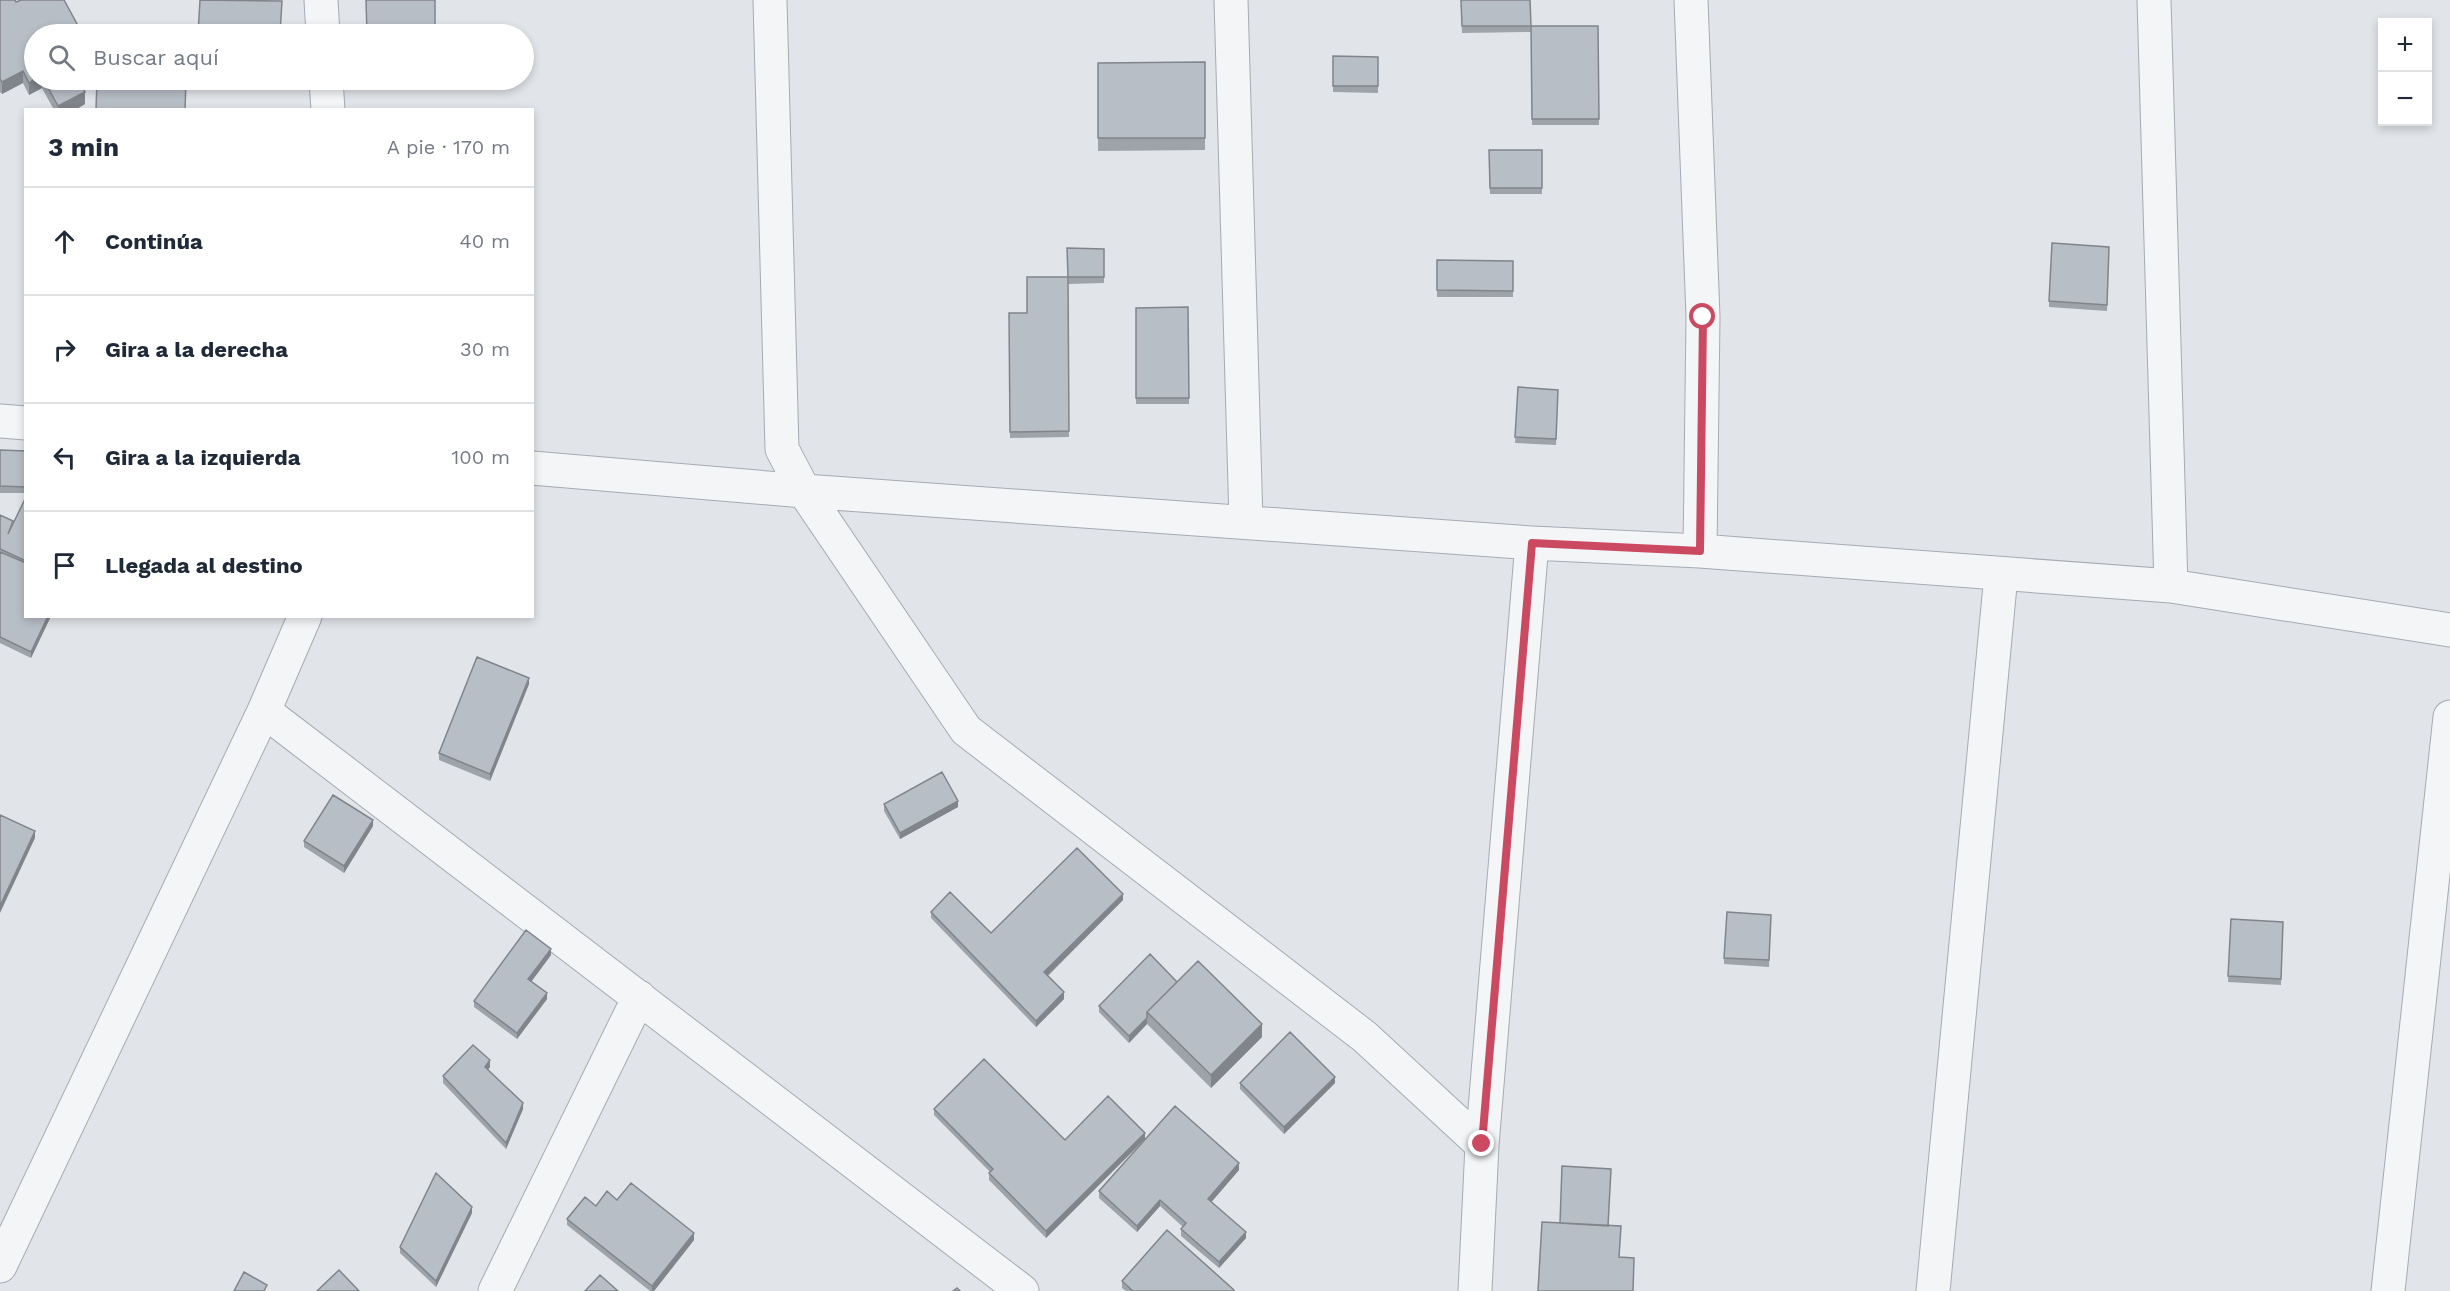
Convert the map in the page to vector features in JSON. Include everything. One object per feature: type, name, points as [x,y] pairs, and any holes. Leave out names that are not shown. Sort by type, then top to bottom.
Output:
[{"type":"street","points":[[321,0],[322,24]]},
{"type":"street","points":[[770,0],[782,449],[804,491],[966,730],[1365,1037],[1482,1144]]},
{"type":"street","points":[[1231,0],[1246,521]]},
{"type":"street","points":[[1691,0],[1703,317],[1700,551]]},
{"type":"street","points":[[2154,0],[2171,586]]},
{"type":"street","points":[[327,90],[328,108]]},
{"type":"street","points":[[0,422],[24,423]]},
{"type":"street","points":[[534,468],[804,491],[1532,543],[1700,551],[2171,586],[2450,630]]},
{"type":"street","points":[[1475,1291],[1482,1144],[1532,543]]},
{"type":"street","points":[[1934,1291],[2001,575]]},
{"type":"street","points":[[0,1266],[264,711],[304,618]]},
{"type":"street","points":[[264,711],[1022,1291]]},
{"type":"street","points":[[2388,1291],[2450,717]]},
{"type":"street","points":[[495,1291],[639,998]]},
{"type":"building","points":[[0,0],[15,0],[16,2],[64,0],[77,24],[24,24],[24,73],[23,71],[2,82],[0,79]]},
{"type":"building","points":[[200,0],[282,1],[281,24],[199,24]]},
{"type":"building","points":[[366,0],[435,0],[435,24],[367,24]]},
{"type":"building","points":[[1461,0],[1530,0],[1531,26],[1462,26]]},
{"type":"building","points":[[1531,26],[1598,26],[1599,119],[1532,119]]},
{"type":"building","points":[[1333,56],[1378,57],[1378,86],[1333,86]]},
{"type":"building","points":[[1205,62],[1205,138],[1098,138],[1098,63]]},
{"type":"building","points":[[49,90],[84,90],[85,92],[58,106]]},
{"type":"building","points":[[97,90],[186,90],[185,108],[96,108]]},
{"type":"building","points":[[1489,150],[1542,150],[1542,188],[1490,188]]},
{"type":"building","points":[[2052,243],[2109,247],[2107,305],[2049,301]]},
{"type":"building","points":[[1067,248],[1104,249],[1104,277],[1068,277]]},
{"type":"building","points":[[1437,260],[1513,261],[1513,291],[1437,290]]},
{"type":"building","points":[[1027,277],[1068,277],[1069,431],[1010,432],[1009,313],[1027,313]]},
{"type":"building","points":[[1188,307],[1189,398],[1136,398],[1136,308]]},
{"type":"building","points":[[1518,387],[1558,390],[1556,439],[1515,437]]},
{"type":"building","points":[[0,450],[24,451],[24,487],[0,486]]},
{"type":"building","points":[[24,501],[24,560],[0,549],[0,515],[13,521],[8,534]]},
{"type":"building","points":[[0,552],[24,562],[24,618],[47,618],[31,652],[0,637]]},
{"type":"building","points":[[477,657],[529,678],[490,774],[439,753]]},
{"type":"building","points":[[942,772],[958,801],[900,833],[884,804]]},
{"type":"building","points":[[333,795],[373,820],[344,866],[304,841]]},
{"type":"building","points":[[0,815],[35,831],[0,906]]},
{"type":"building","points":[[1077,848],[1123,894],[1044,972],[1064,992],[1036,1021],[931,912],[950,892],[991,933]]},
{"type":"building","points":[[1727,912],[1771,915],[1769,960],[1724,958]]},
{"type":"building","points":[[2231,919],[2283,922],[2281,979],[2228,976]]},
{"type":"building","points":[[526,930],[551,949],[528,979],[547,993],[517,1033],[474,1001]]},
{"type":"building","points":[[1150,954],[1177,982],[1147,1012],[1147,1018],[1129,1036],[1099,1006]]},
{"type":"building","points":[[1198,961],[1262,1024],[1211,1075],[1147,1012]]},
{"type":"building","points":[[1290,1032],[1335,1077],[1284,1127],[1240,1083]]},
{"type":"building","points":[[473,1045],[490,1060],[485,1067],[523,1103],[506,1143],[443,1076]]},
{"type":"building","points":[[984,1059],[1065,1140],[1108,1096],[1145,1133],[1046,1231],[989,1173],[993,1169],[934,1109]]},
{"type":"building","points":[[1175,1106],[1239,1163],[1208,1199],[1246,1232],[1219,1262],[1181,1229],[1186,1223],[1160,1200],[1137,1226],[1099,1191]]},
{"type":"building","points":[[1562,1166],[1611,1169],[1608,1226],[1560,1223]]},
{"type":"building","points":[[436,1173],[472,1207],[436,1281],[400,1247]]},
{"type":"building","points":[[631,1183],[694,1233],[652,1286],[567,1219],[585,1197],[596,1206],[607,1191],[617,1200]]},
{"type":"building","points":[[1542,1222],[1621,1226],[1619,1257],[1634,1258],[1633,1291],[1538,1291]]},
{"type":"building","points":[[1167,1230],[1234,1290],[1133,1291],[1122,1281]]},
{"type":"building","points":[[339,1270],[359,1291],[317,1291]]},
{"type":"building","points":[[244,1272],[267,1285],[264,1291],[234,1291]]},
{"type":"building","points":[[600,1275],[618,1291],[585,1291]]},
{"type":"route","points":[[1482,1144],[1532,543],[1700,551],[1703,317]]}]
